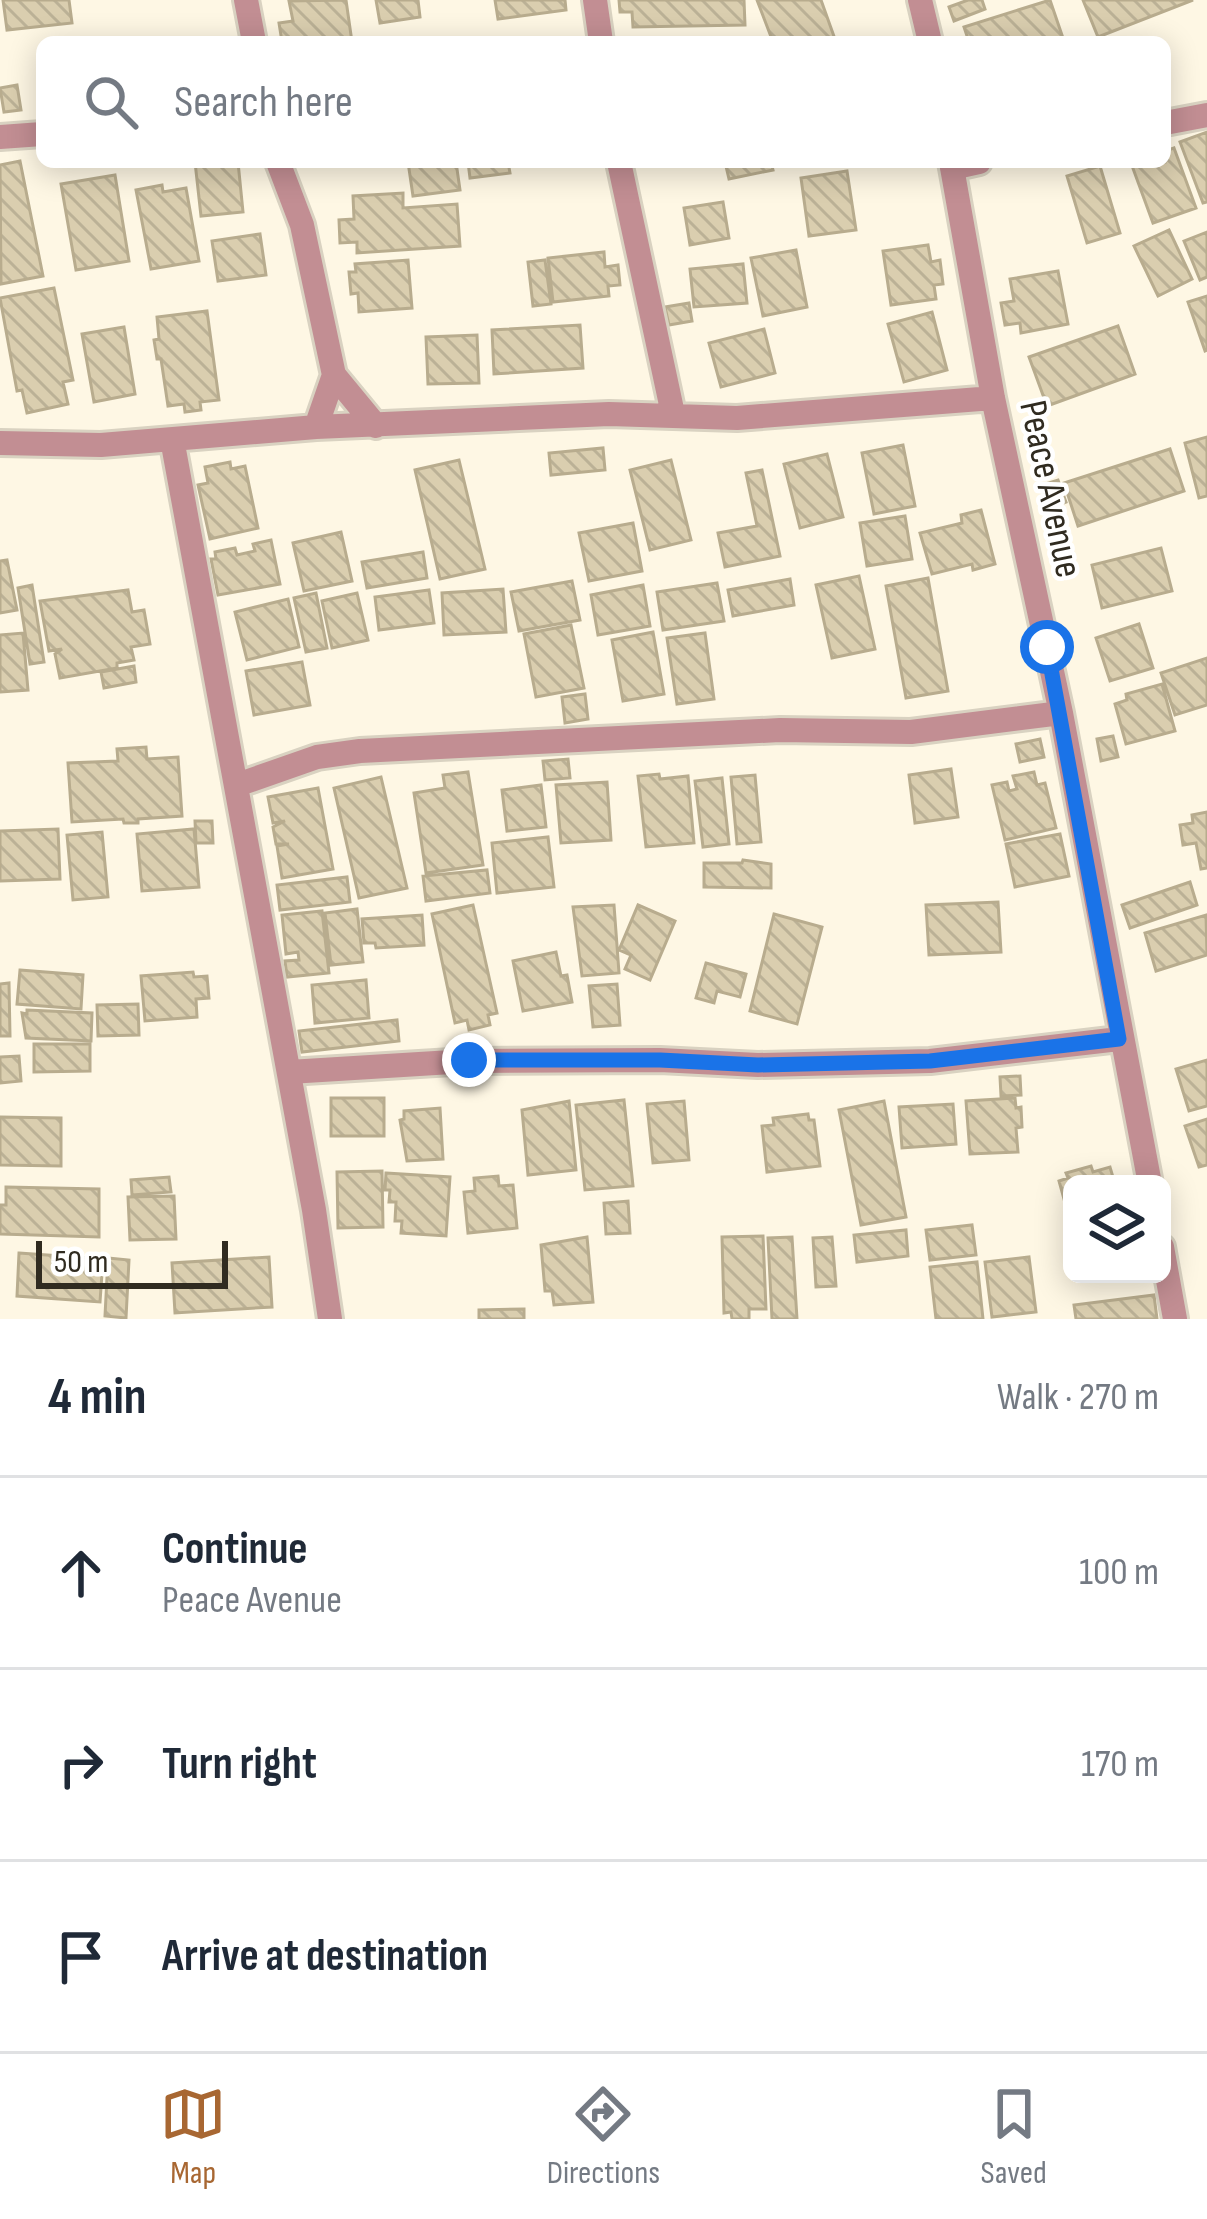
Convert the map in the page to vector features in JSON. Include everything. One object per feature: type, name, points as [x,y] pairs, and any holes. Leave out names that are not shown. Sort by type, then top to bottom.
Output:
[{"type":"street","points":[[246,0],[253,36]]},
{"type":"street","points":[[595,0],[600,36]]},
{"type":"street","points":[[920,0],[929,36]]},
{"type":"street","points":[[1171,122],[1207,115]]},
{"type":"street","points":[[0,137],[36,134]]},
{"type":"street","points":[[280,168],[302,225],[334,375],[376,426]]},
{"type":"street","points":[[621,168],[673,414]]},
{"type":"street","name":"Peace Avenue","points":[[952,168],[1148,1175]]},
{"type":"street","points":[[316,427],[334,375]]},
{"type":"street","points":[[0,443],[101,445],[316,427],[673,414],[737,418],[993,398]]},
{"type":"street","points":[[172,439],[290,1072],[330,1319]]},
{"type":"street","points":[[237,785],[317,758],[360,751],[780,730],[911,731],[1061,712]]},
{"type":"street","points":[[290,1072],[469,1060],[758,1065],[930,1061],[1119,1039]]},
{"type":"street","points":[[1168,1283],[1174,1319]]},
{"type":"building","points":[[3,0],[69,0],[72,23],[7,30]]},
{"type":"building","points":[[346,0],[351,36],[281,36],[279,23],[293,21],[289,1]]},
{"type":"building","points":[[376,0],[418,0],[420,17],[380,23]]},
{"type":"building","points":[[495,0],[565,0],[566,10],[498,19]]},
{"type":"building","points":[[619,0],[744,0],[745,25],[633,27],[632,12],[620,12]]},
{"type":"building","points":[[757,0],[821,0],[834,36],[771,36]]},
{"type":"building","points":[[982,0],[985,9],[954,21],[949,7]]},
{"type":"building","points":[[1050,0],[1062,36],[967,36],[964,27]]},
{"type":"building","points":[[1083,0],[1193,0],[1101,36]]},
{"type":"building","points":[[17,85],[21,110],[4,112],[0,88]]},
{"type":"building","points":[[1207,132],[1207,202],[1203,203],[1180,142]]},
{"type":"building","points":[[1171,149],[1196,208],[1153,223],[1133,168],[1171,168]]},
{"type":"building","points":[[20,161],[43,276],[1,284],[0,165]]},
{"type":"building","points":[[196,168],[239,168],[243,212],[201,216]]},
{"type":"building","points":[[409,168],[457,168],[460,190],[413,196]]},
{"type":"building","points":[[469,168],[509,168],[510,173],[470,178]]},
{"type":"building","points":[[726,168],[773,170],[729,179]]},
{"type":"building","points":[[1101,168],[1120,233],[1087,243],[1067,176]]},
{"type":"building","points":[[847,171],[856,230],[809,236],[801,178]]},
{"type":"building","points":[[115,175],[129,261],[76,270],[61,184]]},
{"type":"building","points":[[162,185],[163,192],[186,188],[199,261],[151,269],[136,190]]},
{"type":"building","points":[[403,193],[403,208],[457,204],[460,246],[357,253],[357,242],[340,243],[339,220],[354,219],[353,196]]},
{"type":"building","points":[[723,202],[729,238],[690,245],[684,208]]},
{"type":"building","points":[[1169,230],[1192,279],[1158,296],[1134,246]]},
{"type":"building","points":[[1207,232],[1207,277],[1200,280],[1184,241]]},
{"type":"building","points":[[260,234],[266,275],[218,281],[212,241]]},
{"type":"building","points":[[928,245],[931,262],[940,260],[943,284],[934,285],[936,299],[891,305],[883,251]]},
{"type":"building","points":[[796,250],[807,307],[763,316],[751,258]]},
{"type":"building","points":[[604,252],[605,267],[618,265],[620,285],[608,286],[609,296],[553,302],[548,258]]},
{"type":"building","points":[[408,260],[412,308],[359,312],[358,293],[351,294],[349,272],[356,272],[355,264]]},
{"type":"building","points":[[545,260],[551,304],[533,306],[528,262]]},
{"type":"building","points":[[743,264],[747,303],[694,307],[690,269]]},
{"type":"building","points":[[1058,271],[1068,324],[1021,333],[1020,323],[1005,325],[1001,303],[1014,301],[1010,279]]},
{"type":"building","points":[[54,288],[73,380],[63,382],[68,404],[27,413],[22,390],[17,391],[0,298]]},
{"type":"building","points":[[1207,296],[1207,350],[1205,351],[1188,302]]},
{"type":"building","points":[[689,303],[692,321],[669,325],[665,307]]},
{"type":"building","points":[[207,311],[219,400],[200,402],[201,410],[185,412],[184,404],[168,406],[154,340],[159,339],[157,317]]},
{"type":"building","points":[[932,312],[947,370],[904,382],[888,324]]},
{"type":"building","points":[[580,325],[583,368],[494,374],[492,330]]},
{"type":"building","points":[[1118,326],[1135,374],[1047,406],[1029,357]]},
{"type":"building","points":[[124,327],[135,394],[94,402],[82,334]]},
{"type":"building","points":[[764,329],[775,373],[721,387],[709,343]]},
{"type":"building","points":[[477,335],[479,383],[428,384],[426,337]]},
{"type":"building","points":[[1207,437],[1207,496],[1199,498],[1185,443]]},
{"type":"building","points":[[903,445],[915,506],[874,514],[862,453]]},
{"type":"building","points":[[603,448],[605,470],[551,475],[549,453]]},
{"type":"building","points":[[1170,449],[1184,491],[1078,526],[1064,483]]},
{"type":"building","points":[[827,454],[843,517],[800,528],[784,464]]},
{"type":"building","points":[[459,460],[485,569],[440,579],[415,470]]},
{"type":"building","points":[[671,460],[691,540],[650,550],[630,470]]},
{"type":"building","points":[[230,462],[231,469],[245,466],[258,528],[210,539],[198,485],[208,483],[205,467]]},
{"type":"building","points":[[762,470],[780,556],[725,567],[718,533],[757,526],[746,473]]},
{"type":"building","points":[[1058,480],[1066,502],[1050,508],[1042,485]]},
{"type":"building","points":[[981,510],[995,564],[973,570],[972,564],[932,574],[920,533],[962,523],[961,515]]},
{"type":"building","points":[[905,516],[912,559],[867,566],[860,523]]},
{"type":"building","points":[[633,523],[642,571],[589,581],[579,533]]},
{"type":"building","points":[[341,532],[352,581],[304,591],[293,543]]},
{"type":"building","points":[[271,540],[280,584],[218,595],[211,559],[216,559],[215,552],[235,548],[237,555],[255,551],[253,544]]},
{"type":"building","points":[[1161,548],[1172,591],[1102,608],[1092,565]]},
{"type":"building","points":[[423,552],[427,578],[367,588],[362,562]]},
{"type":"building","points":[[7,560],[17,610],[0,613],[0,561]]},
{"type":"building","points":[[859,576],[875,649],[832,658],[816,585]]},
{"type":"building","points":[[928,578],[948,691],[906,698],[886,586]]},
{"type":"building","points":[[790,579],[794,605],[733,616],[728,590]]},
{"type":"building","points":[[572,581],[580,620],[519,631],[511,592]]},
{"type":"building","points":[[717,583],[724,621],[663,630],[657,592]]},
{"type":"building","points":[[32,585],[44,662],[30,664],[18,588]]},
{"type":"building","points":[[643,585],[650,626],[598,635],[591,595]]},
{"type":"building","points":[[503,589],[506,632],[444,635],[442,593]]},
{"type":"building","points":[[128,590],[132,612],[144,610],[150,644],[131,647],[134,660],[117,663],[117,668],[60,678],[55,654],[62,649],[49,651],[40,601]]},
{"type":"building","points":[[429,590],[434,623],[379,630],[375,597]]},
{"type":"building","points":[[316,593],[327,648],[306,652],[294,598]]},
{"type":"building","points":[[357,593],[368,640],[332,648],[322,601]]},
{"type":"building","points":[[288,599],[299,647],[247,660],[235,612]]},
{"type":"building","points":[[1139,624],[1153,668],[1110,681],[1096,638]]},
{"type":"building","points":[[571,625],[584,688],[536,697],[524,634]]},
{"type":"building","points":[[653,632],[664,694],[623,701],[612,640]]},
{"type":"building","points":[[23,633],[28,690],[0,692],[0,635]]},
{"type":"building","points":[[705,633],[714,699],[677,704],[667,638]]},
{"type":"building","points":[[1207,658],[1207,705],[1175,715],[1161,673]]},
{"type":"building","points":[[302,662],[310,705],[254,715],[246,671]]},
{"type":"building","points":[[134,666],[136,682],[104,688],[101,672]]},
{"type":"building","points":[[1162,684],[1175,731],[1126,744],[1115,704],[1127,700],[1126,694]]},
{"type":"building","points":[[585,694],[588,719],[565,723],[562,697]]},
{"type":"building","points":[[1113,736],[1118,757],[1101,761],[1097,739]]},
{"type":"building","points":[[1040,739],[1044,757],[1020,762],[1016,744]]},
{"type":"building","points":[[146,747],[147,759],[178,757],[182,816],[138,819],[138,823],[124,823],[123,819],[72,822],[68,763],[118,761],[117,749]]},
{"type":"building","points":[[568,759],[570,778],[545,780],[543,761]]},
{"type":"building","points":[[951,769],[958,817],[915,823],[909,775]]},
{"type":"building","points":[[468,772],[483,865],[426,873],[414,793],[445,788],[443,775]]},
{"type":"building","points":[[1034,772],[1037,785],[1045,783],[1056,828],[1005,840],[992,785],[1007,782],[1009,791],[1017,789],[1013,776]]},
{"type":"building","points":[[659,774],[660,779],[688,776],[694,843],[646,847],[638,776]]},
{"type":"building","points":[[755,775],[761,842],[737,844],[731,777]]},
{"type":"building","points":[[381,777],[407,888],[359,898],[334,788]]},
{"type":"building","points":[[722,778],[729,844],[703,847],[695,781]]},
{"type":"building","points":[[607,782],[611,840],[561,843],[556,785]]},
{"type":"building","points":[[541,785],[546,827],[507,831],[502,790]]},
{"type":"building","points":[[318,788],[333,869],[282,878],[277,846],[289,844],[276,844],[273,827],[285,821],[273,823],[268,797]]},
{"type":"building","points":[[1207,812],[1207,868],[1201,869],[1196,843],[1183,845],[1180,825],[1193,823],[1192,815]]},
{"type":"building","points":[[195,821],[212,821],[213,843],[196,843]]},
{"type":"building","points":[[58,829],[60,879],[0,881],[0,831]]},
{"type":"building","points":[[194,829],[199,887],[142,891],[137,834]]},
{"type":"building","points":[[102,832],[108,897],[73,900],[67,835]]},
{"type":"building","points":[[1060,834],[1069,876],[1015,887],[1006,844]]},
{"type":"building","points":[[548,837],[554,887],[497,893],[492,843]]},
{"type":"building","points":[[704,863],[771,864],[771,888],[704,887]]},
{"type":"building","points":[[487,870],[490,893],[426,901],[423,876]]},
{"type":"building","points":[[347,877],[350,902],[280,910],[277,885]]},
{"type":"building","points":[[1190,882],[1197,905],[1130,928],[1122,905]]},
{"type":"building","points":[[998,902],[1001,952],[929,955],[926,905]]},
{"type":"building","points":[[473,905],[497,1013],[488,1015],[490,1025],[469,1030],[467,1020],[455,1023],[432,914]]},
{"type":"building","points":[[614,905],[619,973],[582,976],[573,907]]},
{"type":"building","points":[[638,905],[675,921],[650,980],[625,969],[631,955],[619,950]]},
{"type":"building","points":[[357,909],[363,962],[331,965],[325,913]]},
{"type":"building","points":[[322,911],[329,973],[287,977],[285,961],[299,960],[298,952],[286,954],[282,915]]},
{"type":"building","points":[[774,914],[822,927],[797,1024],[750,1011]]},
{"type":"building","points":[[422,915],[424,945],[376,948],[375,943],[364,943],[362,919]]},
{"type":"building","points":[[1206,915],[1207,955],[1156,971],[1145,933]]},
{"type":"building","points":[[556,952],[572,1002],[523,1011],[513,961]]},
{"type":"building","points":[[706,963],[746,974],[740,997],[717,991],[714,1003],[696,998]]},
{"type":"building","points":[[20,970],[83,975],[81,1009],[17,1004]]},
{"type":"building","points":[[193,972],[194,977],[207,976],[209,998],[196,999],[197,1017],[145,1021],[141,976]]},
{"type":"building","points":[[366,980],[369,1018],[315,1023],[312,985]]},
{"type":"building","points":[[9,983],[10,1036],[0,1036],[0,984]]},
{"type":"building","points":[[617,984],[620,1025],[593,1027],[589,986]]},
{"type":"building","points":[[138,1004],[139,1035],[98,1036],[97,1005]]},
{"type":"building","points":[[22,1013],[92,1013],[91,1041],[26,1038]]},
{"type":"building","points":[[397,1020],[399,1041],[302,1052],[299,1031]]},
{"type":"building","points":[[34,1044],[90,1044],[90,1071],[34,1072]]},
{"type":"building","points":[[19,1056],[21,1081],[0,1083],[0,1057]]},
{"type":"building","points":[[1207,1060],[1207,1106],[1189,1111],[1176,1069]]},
{"type":"building","points":[[1020,1076],[1021,1095],[1001,1096],[1000,1077]]},
{"type":"building","points":[[331,1098],[384,1098],[384,1136],[331,1136]]},
{"type":"building","points":[[1015,1098],[1016,1108],[1021,1107],[1018,1152],[970,1154],[966,1101]]},
{"type":"building","points":[[624,1100],[633,1186],[585,1190],[576,1105]]},
{"type":"building","points":[[569,1101],[576,1170],[528,1175],[522,1110]]},
{"type":"building","points":[[684,1101],[689,1160],[653,1163],[647,1104]]},
{"type":"building","points":[[884,1101],[906,1217],[861,1225],[839,1110]]},
{"type":"building","points":[[953,1104],[956,1144],[902,1148],[899,1107]]},
{"type":"building","points":[[440,1108],[443,1159],[407,1161],[400,1120],[404,1111]]},
{"type":"building","points":[[808,1114],[814,1120],[820,1166],[767,1172],[762,1126],[774,1125],[773,1118]]},
{"type":"building","points":[[0,1117],[61,1118],[61,1166],[0,1165]]},
{"type":"building","points":[[1207,1119],[1207,1165],[1199,1167],[1185,1126]]},
{"type":"building","points":[[1091,1166],[1093,1172],[1110,1167],[1112,1175],[1067,1175]]},
{"type":"building","points":[[382,1171],[383,1227],[338,1228],[337,1172]]},
{"type":"building","points":[[386,1173],[450,1177],[446,1236],[401,1233],[402,1221],[395,1221],[396,1202],[389,1202],[390,1190],[385,1190]]},
{"type":"building","points":[[498,1176],[499,1186],[513,1185],[517,1228],[468,1233],[464,1192],[475,1191],[474,1178]]},
{"type":"building","points":[[169,1177],[171,1192],[132,1195],[131,1180]]},
{"type":"building","points":[[6,1187],[99,1189],[99,1237],[0,1234],[0,1205],[6,1205]]},
{"type":"building","points":[[174,1196],[176,1239],[130,1240],[128,1197]]},
{"type":"building","points":[[628,1201],[630,1233],[606,1234],[604,1203]]},
{"type":"building","points":[[972,1225],[976,1255],[930,1260],[926,1230]]},
{"type":"building","points":[[906,1230],[908,1256],[857,1262],[854,1235]]},
{"type":"building","points":[[763,1236],[766,1309],[749,1309],[749,1319],[732,1319],[731,1312],[724,1313],[722,1237]]},
{"type":"building","points":[[587,1237],[593,1302],[554,1305],[552,1291],[545,1291],[541,1245]]},
{"type":"building","points":[[792,1237],[797,1319],[772,1319],[768,1238]]},
{"type":"building","points":[[832,1237],[836,1286],[816,1287],[813,1238]]},
{"type":"building","points":[[19,1253],[103,1259],[100,1302],[17,1296]]},
{"type":"building","points":[[269,1257],[272,1307],[175,1313],[172,1263]]},
{"type":"building","points":[[1029,1257],[1036,1312],[992,1317],[985,1262]]},
{"type":"building","points":[[108,1258],[129,1260],[126,1318],[105,1316]]},
{"type":"building","points":[[977,1262],[983,1319],[936,1319],[930,1267]]},
{"type":"building","points":[[1154,1295],[1157,1319],[1076,1319],[1074,1305]]},
{"type":"building","points":[[524,1309],[524,1319],[479,1319],[479,1310]]},
{"type":"route","points":[[469,1060],[758,1065],[930,1061],[1119,1039],[1047,647]]}]
